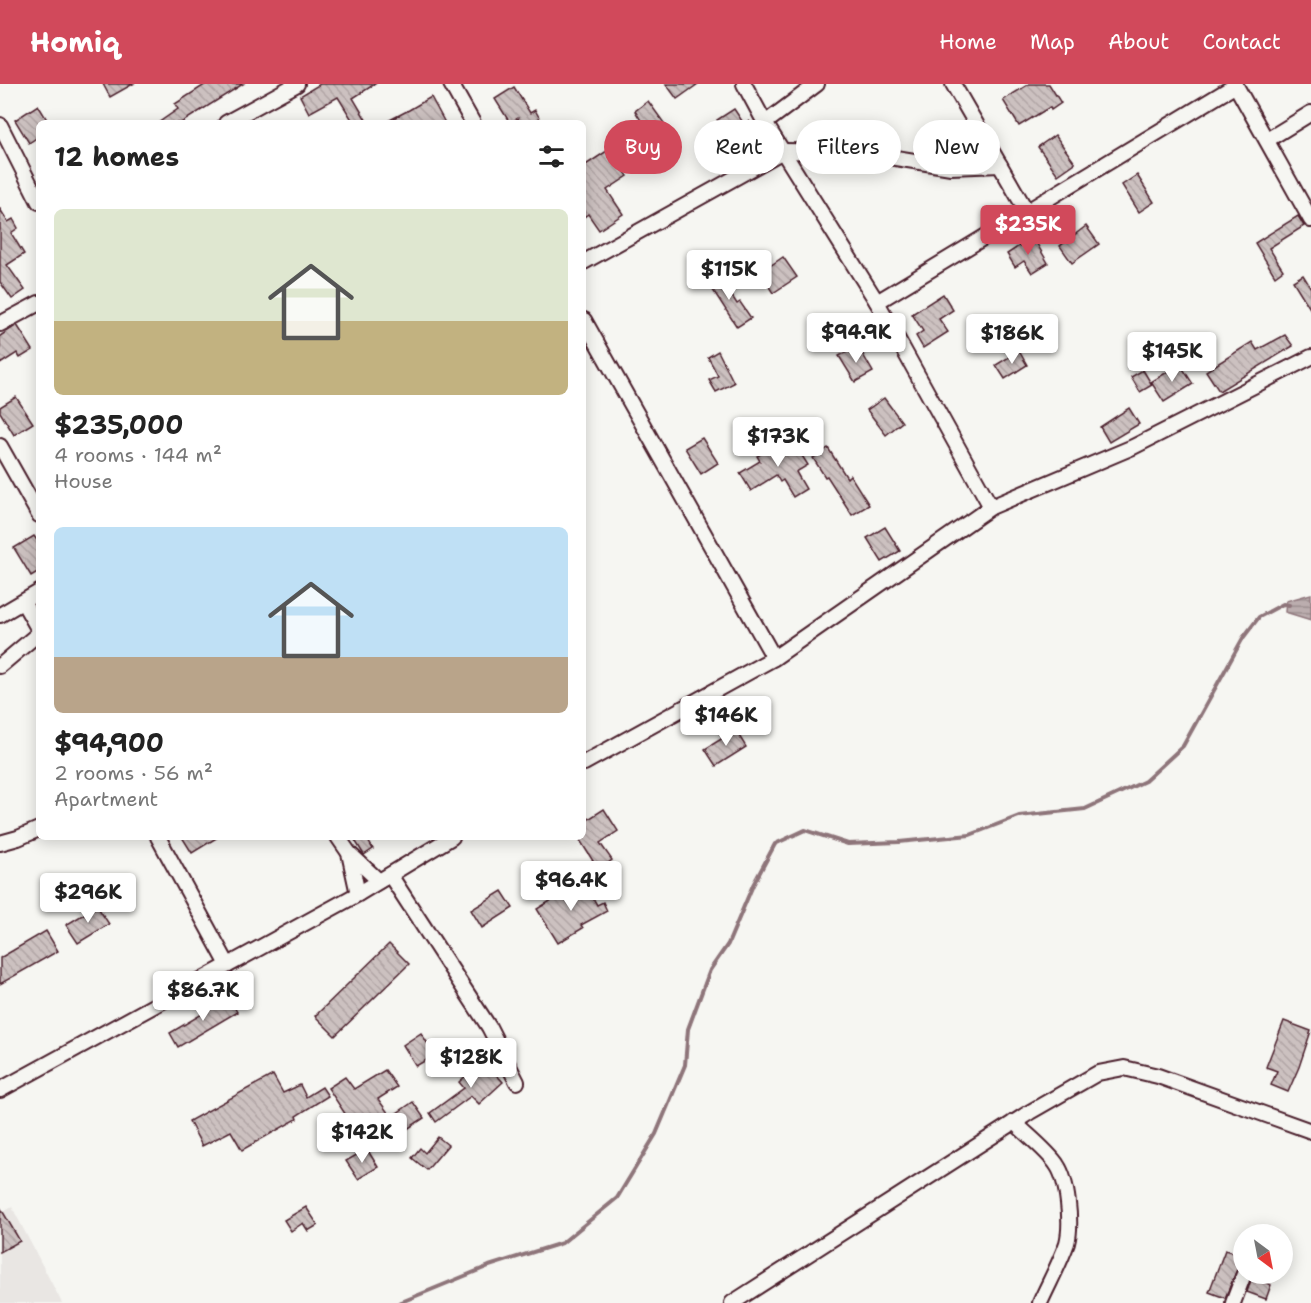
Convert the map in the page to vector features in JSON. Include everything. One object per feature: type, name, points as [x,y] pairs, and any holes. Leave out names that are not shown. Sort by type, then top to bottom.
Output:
[{"type":"street","points":[[231,120],[297,84]]},
{"type":"street","points":[[451,84],[471,120]]},
{"type":"street","points":[[744,84],[763,120]]},
{"type":"street","points":[[769,120],[817,84]]},
{"type":"street","points":[[953,84],[974,120]]},
{"type":"street","points":[[877,302],[1235,84],[1311,219]]},
{"type":"street","points":[[1267,140],[1311,113]]},
{"type":"street","points":[[0,125],[36,196]]},
{"type":"street","points":[[784,151],[859,152],[913,161]]},
{"type":"street","points":[[784,153],[877,302],[991,507]]},
{"type":"street","points":[[1000,165],[1027,212]]},
{"type":"street","points":[[586,261],[742,174]]},
{"type":"street","points":[[0,324],[36,305]]},
{"type":"street","points":[[586,324],[774,658]]},
{"type":"street","points":[[586,762],[774,658],[991,507],[1133,447],[1311,357]]},
{"type":"street","points":[[0,446],[36,510]]},
{"type":"street","points":[[0,615],[36,594]]},
{"type":"street","points":[[23,602],[36,626]]},
{"type":"street","points":[[0,666],[36,634]]},
{"type":"street","points":[[0,843],[36,830]]},
{"type":"street","points":[[160,840],[228,965]]},
{"type":"street","points":[[340,840],[349,853],[385,878],[489,1027],[517,1082]]},
{"type":"street","points":[[0,1090],[358,894],[447,840]]},
{"type":"street","points":[[349,853],[358,894]]},
{"type":"street","points":[[732,1303],[1014,1122],[1098,1073],[1124,1068],[1158,1076],[1311,1131]]},
{"type":"street","points":[[1014,1122],[1057,1164],[1064,1179],[1069,1218],[1067,1241],[1040,1303]]},
{"type":"street","points":[[1233,1303],[1240,1284]]},
{"type":"shaded area","points":[[1311,594],[1311,620],[1285,612],[1286,601]]},
{"type":"shaded area","points":[[12,1207],[62,1303],[0,1303],[0,1214]]},
{"type":"building","points":[[103,84],[133,84],[110,97]]},
{"type":"building","points":[[206,84],[243,84],[186,120],[162,120],[178,109],[175,104]]},
{"type":"building","points":[[320,84],[375,84],[353,98],[366,120],[352,120],[338,97],[309,113],[300,96]]},
{"type":"building","points":[[666,84],[698,84],[677,99]]},
{"type":"building","points":[[1029,84],[1049,84],[1061,103],[1019,126],[1003,100]]},
{"type":"building","points":[[514,87],[530,113],[535,110],[540,119],[508,120],[495,99]]},
{"type":"building","points":[[431,97],[443,120],[390,120]]},
{"type":"building","points":[[648,101],[662,120],[641,120],[635,111]]},
{"type":"building","points":[[38,105],[47,120],[36,120],[36,138],[29,143],[15,120]]},
{"type":"building","points":[[734,109],[741,120],[717,120]]},
{"type":"building","points":[[1055,135],[1075,163],[1058,175],[1038,147]]},
{"type":"building","points":[[604,153],[604,174],[627,174],[628,176],[607,190],[623,214],[599,230],[588,214],[586,216],[586,165]]},
{"type":"building","points":[[1137,175],[1154,202],[1139,212],[1122,185]]},
{"type":"building","points":[[0,209],[8,222],[13,219],[18,228],[11,233],[24,254],[7,265],[25,290],[12,299],[0,282]]},
{"type":"building","points":[[1298,216],[1304,226],[1269,248],[1283,270],[1275,276],[1255,243]]},
{"type":"building","points":[[1086,226],[1099,244],[1072,263],[1060,246]]},
{"type":"building","points":[[1033,237],[1048,263],[1032,273],[1024,261],[1015,267],[1007,254]]},
{"type":"building","points":[[783,257],[797,277],[773,293],[760,273]]},
{"type":"building","points":[[718,274],[737,304],[740,302],[751,318],[737,327],[707,281]]},
{"type":"building","points":[[1303,275],[1311,288],[1311,310],[1293,281]]},
{"type":"building","points":[[943,294],[953,310],[939,319],[948,332],[923,348],[916,336],[923,331],[912,314]]},
{"type":"building","points":[[17,325],[33,350],[20,358],[17,353],[0,364],[0,336]]},
{"type":"building","points":[[1164,335],[1170,346],[1141,361],[1135,351]]},
{"type":"building","points":[[1285,335],[1293,346],[1219,391],[1206,371],[1252,342],[1257,350]]},
{"type":"building","points":[[858,346],[873,372],[855,382],[839,356]]},
{"type":"building","points":[[718,351],[734,383],[716,392],[709,380],[718,376],[708,357]]},
{"type":"building","points":[[1019,351],[1027,365],[1005,379],[996,365]]},
{"type":"building","points":[[1180,364],[1193,384],[1164,402],[1151,382]]},
{"type":"building","points":[[1143,370],[1152,385],[1140,392],[1131,377]]},
{"type":"building","points":[[16,397],[33,423],[14,435],[0,412],[0,407]]},
{"type":"building","points":[[884,398],[902,422],[886,435],[867,410]]},
{"type":"building","points":[[1129,408],[1139,424],[1109,442],[1100,427]]},
{"type":"building","points":[[790,437],[808,465],[796,472],[806,489],[793,497],[783,480],[780,482],[776,475],[751,491],[740,473],[760,461],[757,456],[774,446],[775,448]]},
{"type":"building","points":[[702,438],[718,463],[701,474],[685,448]]},
{"type":"building","points":[[828,448],[847,478],[850,475],[869,505],[852,515],[813,458]]},
{"type":"building","points":[[885,527],[900,551],[882,562],[867,538]]},
{"type":"building","points":[[34,536],[36,539],[36,573],[31,576],[14,548]]},
{"type":"building","points":[[733,726],[746,747],[716,766],[705,749],[723,738],[720,734]]},
{"type":"building","points":[[604,809],[618,831],[600,843],[612,860],[596,872],[589,863],[593,861],[580,840],[586,840],[586,821]]},
{"type":"building","points":[[184,840],[213,840],[192,853]]},
{"type":"building","points":[[355,840],[368,840],[373,849],[364,855]]},
{"type":"building","points":[[583,881],[597,905],[603,902],[607,911],[581,925],[583,928],[558,943],[537,909]]},
{"type":"building","points":[[502,891],[513,908],[482,928],[471,910]]},
{"type":"building","points":[[97,906],[109,924],[78,943],[66,925]]},
{"type":"building","points":[[46,931],[58,951],[0,984],[0,958]]},
{"type":"building","points":[[389,944],[409,964],[335,1036],[315,1016]]},
{"type":"building","points":[[229,998],[237,1012],[178,1047],[170,1033]]},
{"type":"building","points":[[1284,1021],[1311,1031],[1288,1092],[1271,1085],[1277,1071],[1266,1067]]},
{"type":"building","points":[[421,1033],[435,1055],[416,1066],[403,1045]]},
{"type":"building","points":[[483,1060],[503,1082],[479,1104],[471,1096],[436,1122],[430,1113],[464,1088],[459,1082]]},
{"type":"building","points":[[385,1070],[397,1087],[378,1099],[391,1117],[413,1102],[424,1118],[392,1139],[384,1128],[363,1141],[328,1088],[345,1077],[354,1089]]},
{"type":"building","points":[[273,1075],[283,1093],[300,1085],[306,1097],[322,1087],[328,1096],[296,1116],[297,1119],[242,1150],[231,1131],[202,1146],[189,1121]]},
{"type":"building","points":[[438,1137],[448,1145],[427,1170],[412,1158],[420,1148],[425,1153]]},
{"type":"building","points":[[367,1149],[378,1167],[358,1179],[346,1161]]},
{"type":"building","points":[[0,1207],[20,1241],[0,1252]]},
{"type":"building","points":[[306,1207],[318,1225],[308,1231],[303,1223],[291,1231],[284,1220]]},
{"type":"building","points":[[1225,1250],[1233,1253],[1233,1279],[1225,1298],[1209,1292]]},
{"type":"building","points":[[1250,1284],[1271,1285],[1266,1299],[1247,1292]]},
{"type":"waterway","points":[[399,1303],[489,1266],[562,1243],[617,1198],[656,1134],[685,1065],[688,1029],[710,970],[728,944],[753,885],[775,844],[805,830],[848,844],[970,835],[1019,816],[1085,809],[1145,781],[1183,746],[1243,638],[1259,617],[1283,604],[1289,605]]}]
